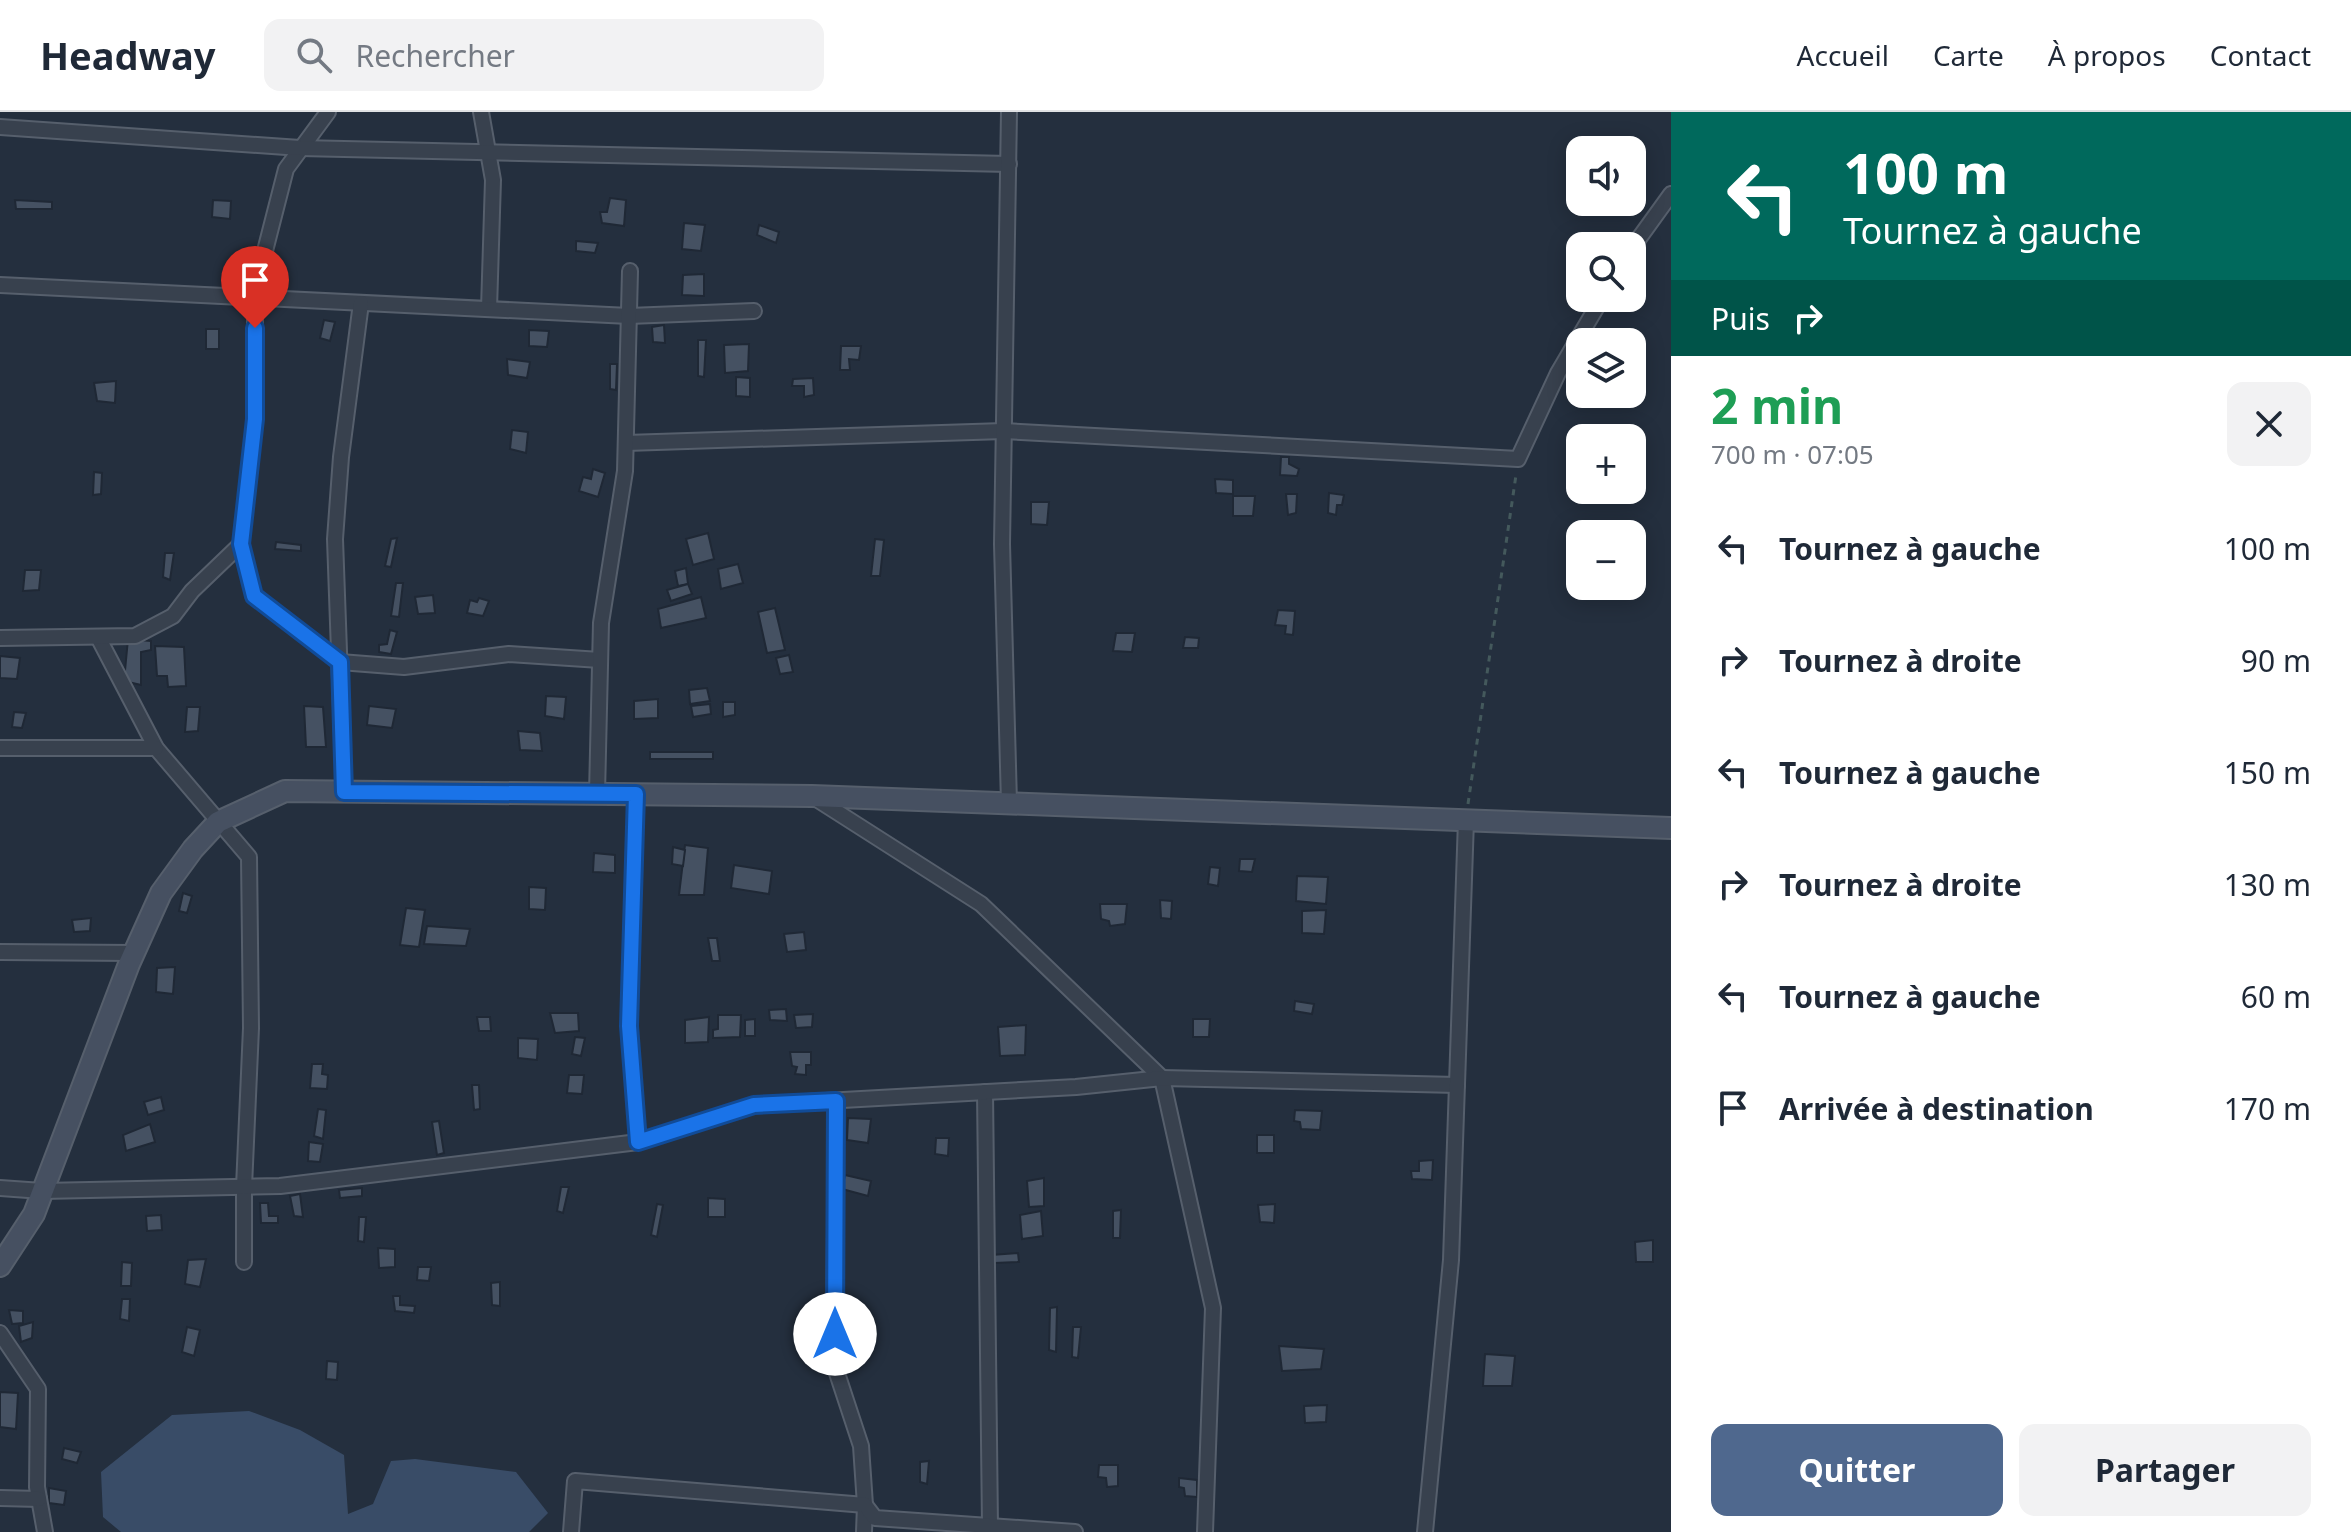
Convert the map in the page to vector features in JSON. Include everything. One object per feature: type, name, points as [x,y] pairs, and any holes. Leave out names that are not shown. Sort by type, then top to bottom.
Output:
[{"type":"main road","points":[[0,1266],[34,1214],[134,953],[161,893],[193,849],[218,822],[285,791],[812,796],[1671,828]]},
{"type":"street","points":[[328,112],[286,169],[255,298],[255,419],[241,544],[254,596],[340,662],[404,667],[509,654],[600,660]]},
{"type":"street","points":[[481,112],[493,180],[489,309]]},
{"type":"street","points":[[1009,112],[1002,544],[1009,803]]},
{"type":"street","points":[[0,127],[300,148],[1009,164]]},
{"type":"street","points":[[1644,232],[1671,194]]},
{"type":"street","points":[[597,794],[601,623],[625,471],[630,271]]},
{"type":"street","points":[[0,285],[629,316],[754,311]]},
{"type":"street","points":[[344,792],[335,539],[341,457],[361,303]]},
{"type":"street","points":[[626,443],[1004,431],[1518,459],[1558,373],[1594,312]]},
{"type":"street","points":[[0,638],[135,636],[173,616],[192,591],[241,544]]},
{"type":"street","points":[[98,637],[156,748],[249,857],[251,1028],[244,1262]]},
{"type":"street","points":[[0,748],[156,748]]},
{"type":"street","points":[[636,794],[629,1026],[638,1142]]},
{"type":"street","points":[[812,796],[981,904],[1162,1078],[1213,1308],[1205,1532]]},
{"type":"street","points":[[1425,1532],[1451,1260],[1466,820]]},
{"type":"street","points":[[0,952],[134,953]]},
{"type":"street","points":[[0,1188],[42,1191],[280,1186],[638,1142],[754,1105],[1162,1078],[1457,1085]]},
{"type":"street","points":[[985,1092],[990,1527]]},
{"type":"street","points":[[836,1101],[834,1364],[861,1446],[864,1532]]},
{"type":"street","points":[[0,1333],[38,1389],[37,1487],[45,1532]]},
{"type":"street","points":[[571,1532],[575,1481],[865,1505],[875,1518],[1017,1531],[1075,1532]]},
{"type":"street","points":[[0,1498],[39,1499]]},
{"type":"path","points":[[1466,820],[1518,459]]},
{"type":"water","points":[[249,1411],[300,1430],[344,1455],[348,1514],[373,1504],[391,1461],[415,1459],[516,1472],[548,1513],[529,1532],[121,1532],[103,1517],[101,1472],[172,1415]]},
{"type":"building","points":[[610,198],[626,200],[624,226],[602,223],[600,212],[607,212]]},
{"type":"building","points":[[15,200],[52,202],[52,209],[16,209]]},
{"type":"building","points":[[213,200],[231,201],[230,219],[212,217]]},
{"type":"building","points":[[684,223],[705,225],[701,251],[682,249]]},
{"type":"building","points":[[759,225],[779,232],[776,243],[757,235]]},
{"type":"building","points":[[576,241],[598,243],[595,253],[576,251]]},
{"type":"building","points":[[704,274],[704,296],[682,295],[683,275]]},
{"type":"building","points":[[324,320],[335,322],[330,341],[320,338]]},
{"type":"building","points":[[664,325],[665,343],[653,342],[652,327]]},
{"type":"building","points":[[206,329],[219,329],[219,349],[206,349]]},
{"type":"building","points":[[529,330],[549,331],[547,347],[529,346]]},
{"type":"building","points":[[698,340],[706,340],[704,377],[698,376]]},
{"type":"building","points":[[749,344],[748,371],[725,373],[724,345]]},
{"type":"building","points":[[841,346],[861,346],[859,360],[849,359],[850,370],[840,370]]},
{"type":"building","points":[[507,359],[530,362],[527,378],[508,375]]},
{"type":"building","points":[[610,364],[617,364],[616,390],[610,389]]},
{"type":"building","points":[[736,377],[750,378],[750,397],[736,396]]},
{"type":"building","points":[[813,378],[814,395],[804,397],[804,386],[792,386],[793,379]]},
{"type":"building","points":[[116,381],[115,403],[97,401],[94,383]]},
{"type":"building","points":[[512,430],[528,432],[526,453],[510,449]]},
{"type":"building","points":[[1281,457],[1289,457],[1289,464],[1299,469],[1297,476],[1280,475]]},
{"type":"building","points":[[593,469],[605,473],[598,497],[579,491],[583,477],[591,479]]},
{"type":"building","points":[[94,472],[102,473],[101,494],[93,495]]},
{"type":"building","points":[[1215,479],[1233,480],[1233,494],[1216,493]]},
{"type":"building","points":[[1329,493],[1344,495],[1342,505],[1337,505],[1336,515],[1328,513]]},
{"type":"building","points":[[1286,494],[1297,494],[1296,513],[1288,515]]},
{"type":"building","points":[[1233,496],[1255,496],[1253,516],[1233,516]]},
{"type":"building","points":[[1031,502],[1049,502],[1047,525],[1031,524]]},
{"type":"building","points":[[708,533],[714,559],[693,565],[686,539]]},
{"type":"building","points":[[397,538],[391,567],[385,566],[391,539]]},
{"type":"building","points":[[875,539],[884,540],[880,576],[871,576]]},
{"type":"building","points":[[276,542],[301,545],[301,551],[275,549]]},
{"type":"building","points":[[165,553],[174,553],[170,580],[163,577]]},
{"type":"building","points":[[738,564],[743,583],[721,589],[718,569]]},
{"type":"building","points":[[686,568],[688,584],[678,586],[675,571]]},
{"type":"building","points":[[25,570],[41,570],[39,590],[23,591]]},
{"type":"building","points":[[396,583],[403,583],[399,617],[391,616]]},
{"type":"building","points":[[688,584],[692,594],[671,601],[667,590]]},
{"type":"building","points":[[433,595],[435,613],[418,614],[415,597]]},
{"type":"building","points":[[701,597],[706,618],[661,628],[658,609]]},
{"type":"building","points":[[479,598],[489,601],[483,616],[467,613],[470,600],[477,602]]},
{"type":"building","points":[[775,608],[785,650],[767,653],[758,612]]},
{"type":"building","points":[[1278,610],[1295,611],[1293,635],[1285,634],[1286,626],[1275,625]]},
{"type":"building","points":[[390,630],[397,632],[391,654],[379,652],[379,645],[387,644]]},
{"type":"building","points":[[1116,633],[1135,633],[1132,652],[1113,651]]},
{"type":"building","points":[[1185,637],[1199,638],[1198,648],[1183,648]]},
{"type":"building","points":[[128,639],[151,641],[151,650],[141,652],[141,685],[124,681]]},
{"type":"building","points":[[155,646],[184,647],[186,686],[168,687],[167,676],[157,676]]},
{"type":"building","points":[[789,655],[793,672],[780,674],[776,658]]},
{"type":"building","points":[[0,656],[20,658],[17,679],[0,678]]},
{"type":"building","points":[[707,688],[710,701],[690,704],[689,690]]},
{"type":"building","points":[[546,696],[566,697],[564,719],[545,716]]},
{"type":"building","points":[[658,699],[658,718],[634,719],[634,701]]},
{"type":"building","points":[[723,702],[735,702],[735,715],[723,717]]},
{"type":"building","points":[[710,704],[711,714],[693,717],[691,706]]},
{"type":"building","points":[[304,706],[323,707],[326,747],[306,747]]},
{"type":"building","points":[[369,706],[396,709],[392,728],[367,725]]},
{"type":"building","points":[[187,707],[200,707],[198,731],[185,732]]},
{"type":"building","points":[[14,712],[26,713],[22,728],[12,727]]},
{"type":"building","points":[[518,731],[540,733],[542,751],[520,750]]},
{"type":"building","points":[[650,752],[713,752],[713,759],[650,759]]},
{"type":"building","points":[[685,845],[708,848],[704,895],[679,895]]},
{"type":"building","points":[[673,847],[685,850],[683,866],[672,864]]},
{"type":"building","points":[[594,853],[615,855],[615,873],[593,872]]},
{"type":"building","points":[[1240,859],[1255,859],[1252,872],[1239,871]]},
{"type":"building","points":[[734,865],[772,871],[769,894],[731,888]]},
{"type":"building","points":[[1210,867],[1220,868],[1218,886],[1208,884]]},
{"type":"building","points":[[1297,876],[1328,877],[1326,904],[1296,901]]},
{"type":"building","points":[[529,887],[546,888],[545,910],[529,909]]},
{"type":"building","points":[[183,893],[192,896],[187,913],[179,911]]},
{"type":"building","points":[[1160,900],[1172,901],[1171,919],[1161,918]]},
{"type":"building","points":[[1100,904],[1127,904],[1125,924],[1110,926],[1109,921],[1101,919]]},
{"type":"building","points":[[406,908],[425,910],[419,947],[400,945]]},
{"type":"building","points":[[1326,910],[1324,934],[1302,933],[1302,911]]},
{"type":"building","points":[[91,918],[90,931],[74,932],[72,920]]},
{"type":"building","points":[[427,926],[470,929],[466,946],[424,944]]},
{"type":"building","points":[[804,932],[806,950],[787,952],[784,934]]},
{"type":"building","points":[[708,938],[717,938],[720,961],[712,961]]},
{"type":"building","points":[[175,967],[173,994],[156,992],[157,968]]},
{"type":"building","points":[[1295,1001],[1314,1004],[1312,1014],[1294,1011]]},
{"type":"building","points":[[786,1009],[787,1021],[770,1020],[769,1010]]},
{"type":"building","points":[[550,1013],[578,1013],[579,1031],[555,1033]]},
{"type":"building","points":[[813,1014],[812,1027],[796,1028],[794,1015]]},
{"type":"building","points":[[718,1015],[741,1015],[740,1037],[713,1038],[713,1030],[718,1029]]},
{"type":"building","points":[[477,1017],[490,1017],[491,1031],[479,1031]]},
{"type":"building","points":[[709,1017],[708,1042],[685,1043],[685,1020]]},
{"type":"building","points":[[755,1019],[755,1036],[745,1036],[745,1020]]},
{"type":"building","points":[[1193,1019],[1210,1019],[1209,1037],[1193,1037]]},
{"type":"building","points":[[1026,1025],[1025,1055],[1000,1056],[998,1027]]},
{"type":"building","points":[[575,1037],[585,1038],[581,1056],[572,1054]]},
{"type":"building","points":[[518,1038],[538,1039],[537,1060],[518,1058]]},
{"type":"building","points":[[790,1052],[811,1052],[811,1065],[806,1065],[806,1075],[795,1074],[797,1067],[792,1066]]},
{"type":"building","points":[[312,1064],[323,1064],[322,1074],[328,1075],[327,1089],[310,1088]]},
{"type":"building","points":[[569,1075],[584,1075],[582,1094],[567,1093]]},
{"type":"building","points":[[472,1085],[479,1085],[480,1109],[474,1110]]},
{"type":"building","points":[[161,1097],[164,1110],[148,1115],[144,1102]]},
{"type":"building","points":[[318,1109],[326,1110],[323,1139],[314,1136]]},
{"type":"building","points":[[1295,1110],[1322,1111],[1320,1130],[1301,1129],[1300,1122],[1294,1121]]},
{"type":"building","points":[[848,1118],[871,1119],[868,1143],[847,1140]]},
{"type":"building","points":[[439,1121],[444,1153],[437,1155],[432,1122]]},
{"type":"building","points":[[150,1124],[155,1142],[126,1151],[123,1135]]},
{"type":"building","points":[[1257,1135],[1274,1135],[1274,1153],[1257,1153]]},
{"type":"building","points":[[936,1138],[949,1138],[948,1156],[935,1154]]},
{"type":"building","points":[[309,1142],[323,1144],[320,1162],[308,1161]]},
{"type":"building","points":[[1433,1160],[1432,1180],[1412,1179],[1411,1171],[1419,1171],[1419,1161]]},
{"type":"building","points":[[845,1175],[871,1181],[868,1196],[842,1189]]},
{"type":"building","points":[[1044,1178],[1044,1206],[1029,1207],[1027,1181]]},
{"type":"building","points":[[561,1187],[569,1187],[563,1213],[557,1211]]},
{"type":"building","points":[[362,1188],[362,1196],[340,1198],[339,1190]]},
{"type":"building","points":[[300,1194],[303,1217],[294,1216],[290,1196]]},
{"type":"building","points":[[708,1198],[725,1199],[725,1217],[708,1217]]},
{"type":"building","points":[[260,1203],[268,1203],[269,1216],[278,1216],[278,1223],[261,1223]]},
{"type":"building","points":[[657,1204],[663,1205],[657,1237],[651,1235]]},
{"type":"building","points":[[1275,1204],[1274,1223],[1260,1222],[1258,1205]]},
{"type":"building","points":[[1121,1210],[1120,1238],[1113,1238],[1113,1211]]},
{"type":"building","points":[[1041,1211],[1043,1236],[1022,1239],[1020,1215]]},
{"type":"building","points":[[161,1215],[162,1230],[147,1231],[146,1216]]},
{"type":"building","points":[[359,1217],[366,1217],[364,1242],[358,1241]]},
{"type":"building","points":[[1653,1240],[1653,1262],[1636,1262],[1635,1242]]},
{"type":"building","points":[[378,1248],[395,1249],[395,1267],[379,1268]]},
{"type":"building","points":[[1018,1253],[1019,1262],[994,1263],[991,1255]]},
{"type":"building","points":[[206,1259],[200,1287],[185,1284],[188,1260]]},
{"type":"building","points":[[122,1262],[132,1263],[131,1286],[121,1286]]},
{"type":"building","points":[[418,1267],[431,1267],[429,1281],[417,1280]]},
{"type":"building","points":[[500,1282],[500,1306],[492,1305],[491,1283]]},
{"type":"building","points":[[393,1296],[400,1296],[400,1305],[415,1306],[414,1313],[395,1311]]},
{"type":"building","points":[[122,1299],[130,1299],[129,1321],[120,1319]]},
{"type":"building","points":[[1057,1307],[1056,1352],[1049,1350],[1050,1308]]},
{"type":"building","points":[[9,1310],[23,1311],[23,1323],[12,1324]]},
{"type":"building","points":[[33,1322],[32,1338],[21,1342],[19,1326]]},
{"type":"building","points":[[187,1327],[200,1330],[194,1356],[182,1352]]},
{"type":"building","points":[[1073,1327],[1081,1327],[1078,1358],[1072,1357]]},
{"type":"building","points":[[1279,1346],[1324,1349],[1321,1369],[1282,1371]]},
{"type":"building","points":[[1485,1354],[1515,1356],[1512,1386],[1483,1386]]},
{"type":"building","points":[[327,1361],[338,1362],[337,1380],[326,1379]]},
{"type":"building","points":[[0,1392],[18,1393],[16,1429],[0,1427]]},
{"type":"building","points":[[1327,1405],[1326,1422],[1305,1423],[1304,1406]]},
{"type":"building","points":[[64,1448],[81,1452],[77,1463],[62,1459]]},
{"type":"building","points":[[929,1461],[927,1484],[920,1482],[920,1462]]},
{"type":"building","points":[[1099,1465],[1118,1465],[1118,1486],[1107,1487],[1106,1478],[1098,1477]]},
{"type":"building","points":[[1179,1478],[1197,1480],[1197,1497],[1185,1496],[1184,1488],[1179,1487]]},
{"type":"building","points":[[49,1488],[66,1491],[64,1505],[49,1503]]},
{"type":"route","points":[[255,328],[255,419],[241,544],[254,596],[340,662],[344,792],[636,794],[629,1026],[638,1142],[754,1105],[836,1101],[835,1334]]}]
